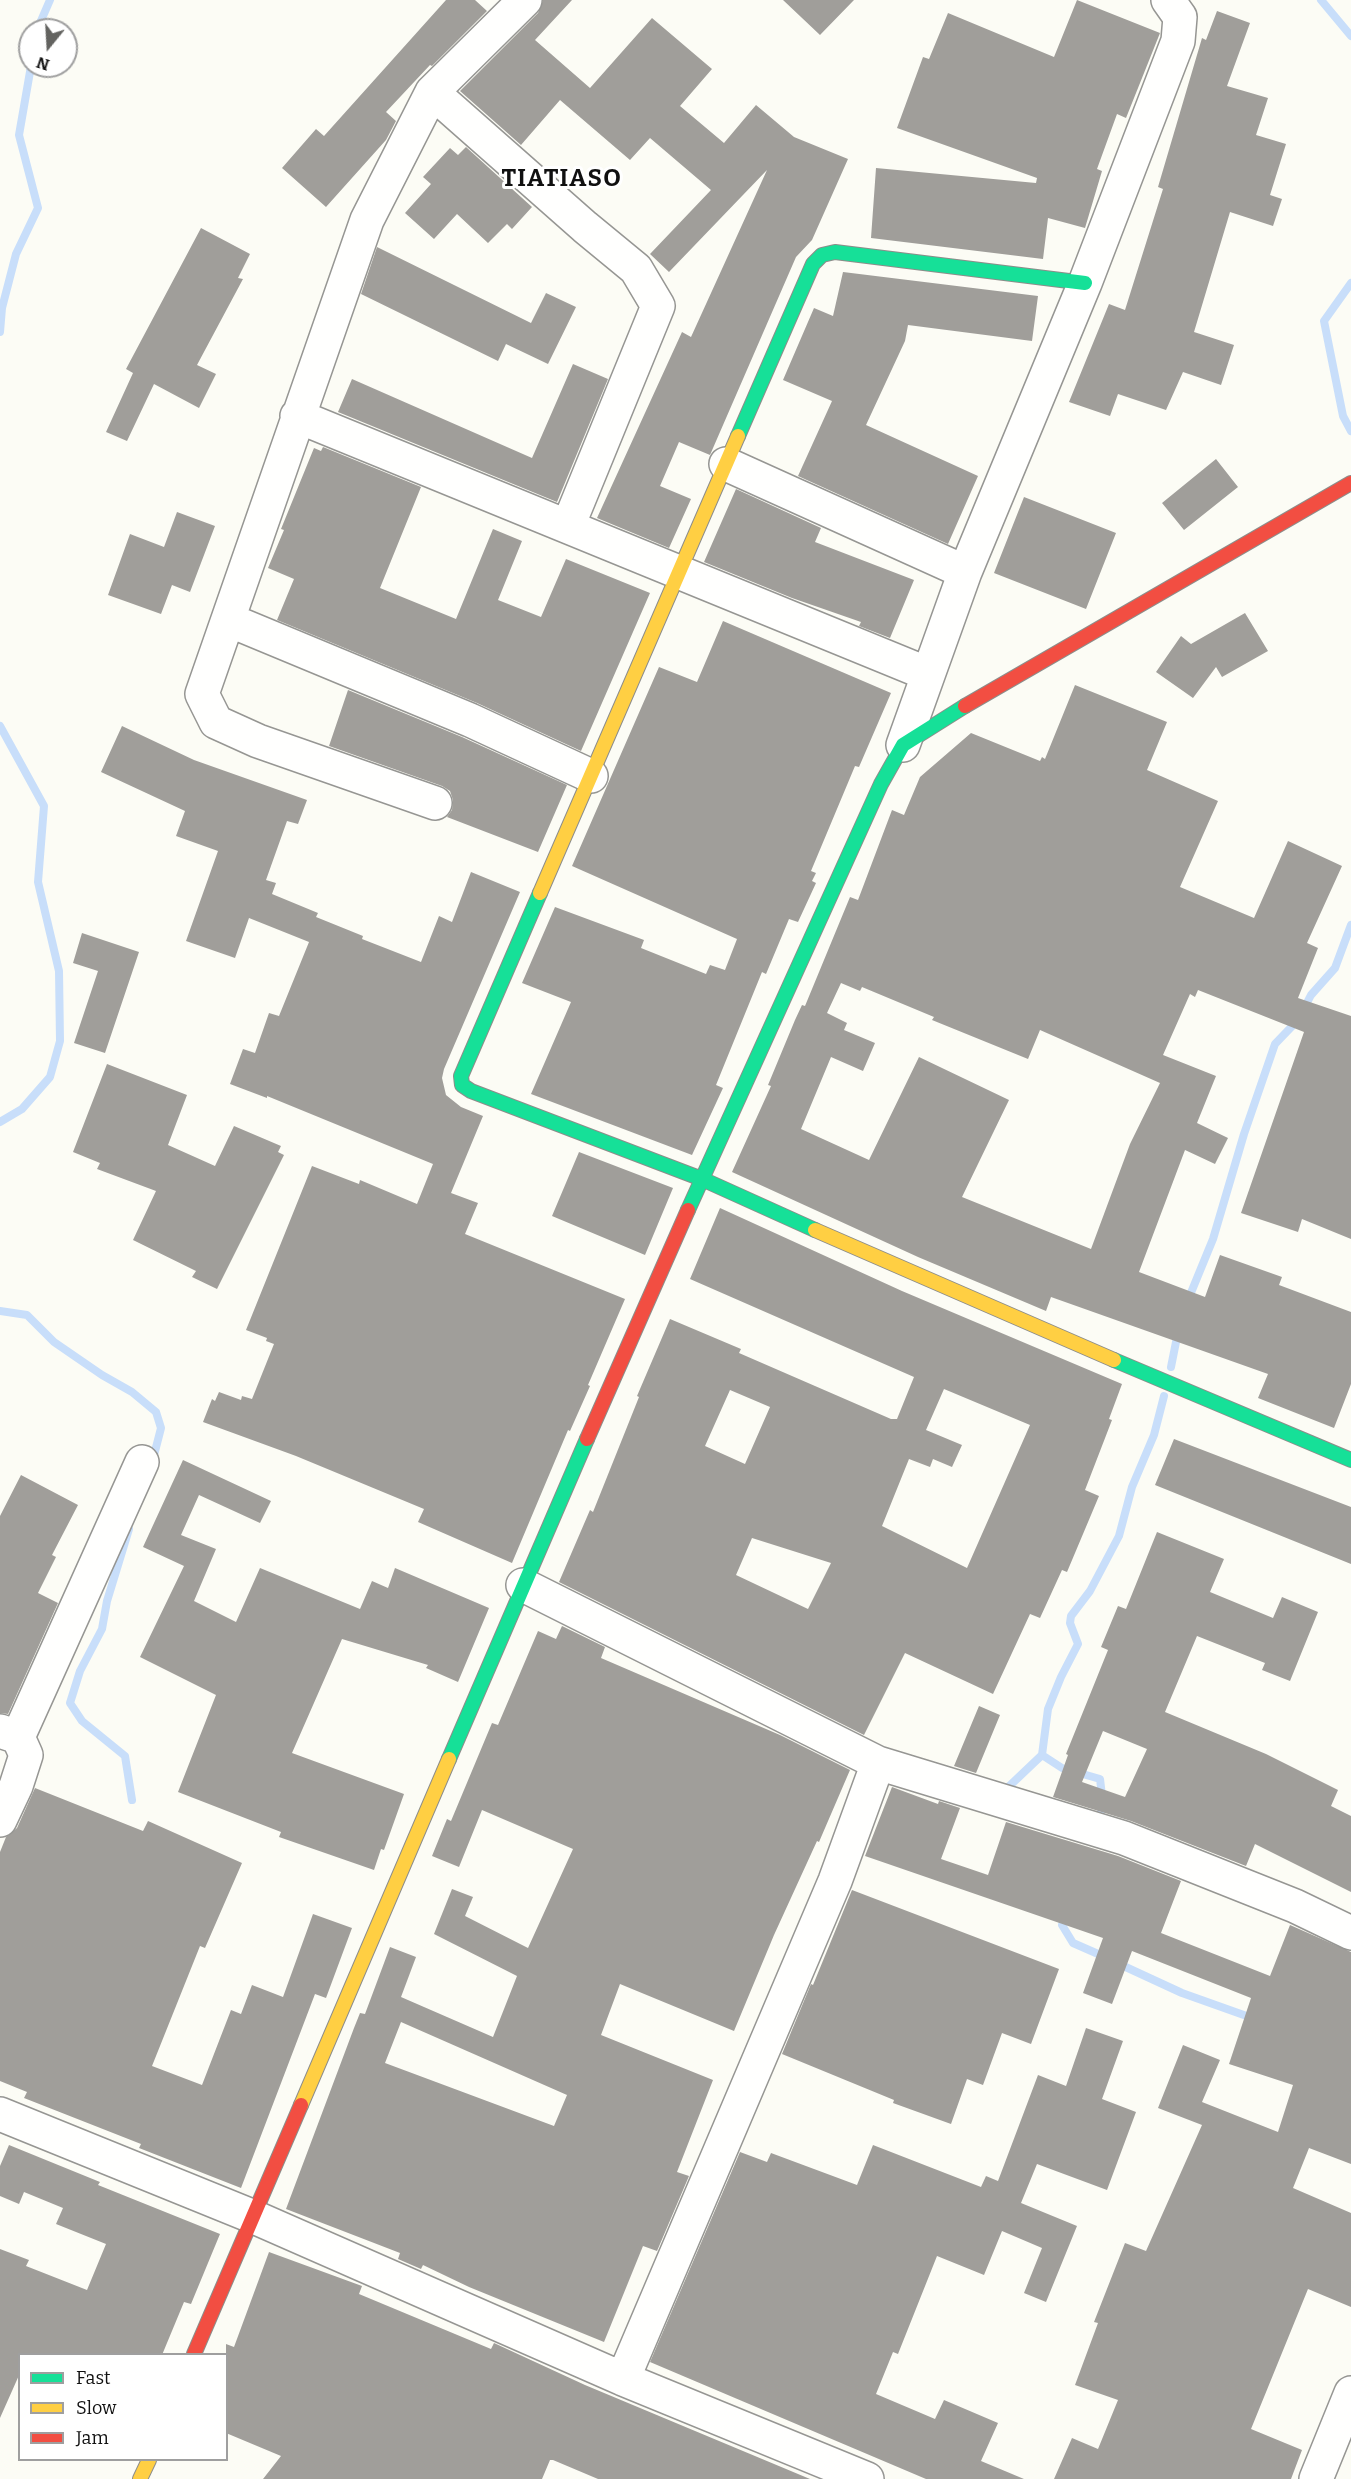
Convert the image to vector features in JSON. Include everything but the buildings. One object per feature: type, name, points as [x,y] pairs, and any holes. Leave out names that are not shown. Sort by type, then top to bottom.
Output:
[{"type":"street","points":[[435,802],[258,741],[216,722],[202,694],[367,220],[432,92],[525,0]]},
{"type":"street","points":[[195,2353],[524,1585],[702,1179],[880,784],[903,745],[965,572],[1085,283],[1178,41],[1180,17],[1168,0]]},
{"type":"street","points":[[432,92],[636,269],[658,306],[568,526]]},
{"type":"street","points":[[1085,283],[835,252],[822,255],[813,264],[461,1076],[462,1085],[471,1091],[702,1179],[921,1278],[1351,1460]]},
{"type":"street","points":[[297,416],[928,674]]},
{"type":"street","points":[[726,464],[965,572]]},
{"type":"street","points":[[903,745],[954,712],[1351,483]]},
{"type":"street","points":[[229,620],[470,720],[591,776]]},
{"type":"street","points":[[0,1820],[16,1786],[26,1755],[9,1734],[142,1462]]},
{"type":"street","points":[[524,1585],[878,1763],[1124,1838],[1295,1906],[1351,1933]]},
{"type":"street","points":[[623,2379],[835,1881],[878,1763]]},
{"type":"street","points":[[0,2114],[254,2217],[623,2379],[859,2477]]},
{"type":"street","points":[[1316,2479],[1351,2393]]},
{"type":"street","points":[[140,2479],[149,2461]]},
{"type":"waterway","points":[[42,18],[50,0]]},
{"type":"waterway","points":[[1321,0],[1351,36]]},
{"type":"waterway","points":[[0,332],[2,308],[16,254],[38,208],[19,135],[29,78]]},
{"type":"waterway","points":[[1351,283],[1324,321],[1343,416],[1351,431]]},
{"type":"waterway","points":[[0,726],[44,806],[38,882],[59,971],[60,1041],[50,1077],[22,1109],[0,1122]]},
{"type":"waterway","points":[[1188,1300],[1213,1239],[1244,1134],[1275,1044],[1298,1020],[1311,995],[1335,968],[1351,925]]},
{"type":"waterway","points":[[0,1311],[27,1315],[54,1342],[102,1375],[132,1392],[156,1412],[161,1428],[152,1463]]},
{"type":"waterway","points":[[1171,1367],[1178,1332]]},
{"type":"waterway","points":[[1002,1793],[1042,1755],[1048,1709],[1078,1644],[1070,1623],[1071,1616],[1090,1591],[1119,1536],[1132,1487],[1154,1435],[1164,1396]]},
{"type":"waterway","points":[[129,1529],[107,1601],[102,1629],[80,1671],[70,1703],[82,1721],[125,1756],[132,1800]]},
{"type":"waterway","points":[[1042,1755],[1062,1768],[1100,1779],[1103,1804],[1100,1815]]},
{"type":"waterway","points":[[1065,1914],[1062,1925],[1073,1943],[1105,1957]]},
{"type":"waterway","points":[[1117,1963],[1182,1993],[1255,2019]]},
{"type":"traffic: fast","points":[[738,436],[813,264],[822,255],[835,252],[1085,283]]},
{"type":"traffic: fast","points":[[688,1210],[881,784],[903,745],[965,706]]},
{"type":"traffic: fast","points":[[540,893],[461,1076],[462,1085],[471,1091],[702,1179],[815,1230]]},
{"type":"traffic: fast","points":[[1114,1360],[1351,1460]]},
{"type":"traffic: fast","points":[[449,1759],[587,1439]]},
{"type":"traffic: slow","points":[[540,893],[738,436]]},
{"type":"traffic: slow","points":[[815,1230],[1114,1360]]},
{"type":"traffic: slow","points":[[301,2105],[449,1759]]},
{"type":"traffic: slow","points":[[140,2479],[149,2461]]},
{"type":"traffic: jam","points":[[965,706],[1351,483]]},
{"type":"traffic: jam","points":[[587,1439],[688,1210]]},
{"type":"traffic: jam","points":[[194,2353],[301,2105]]},
{"type":"district","name":"TIATIASO","points":[[562,179]]}]
